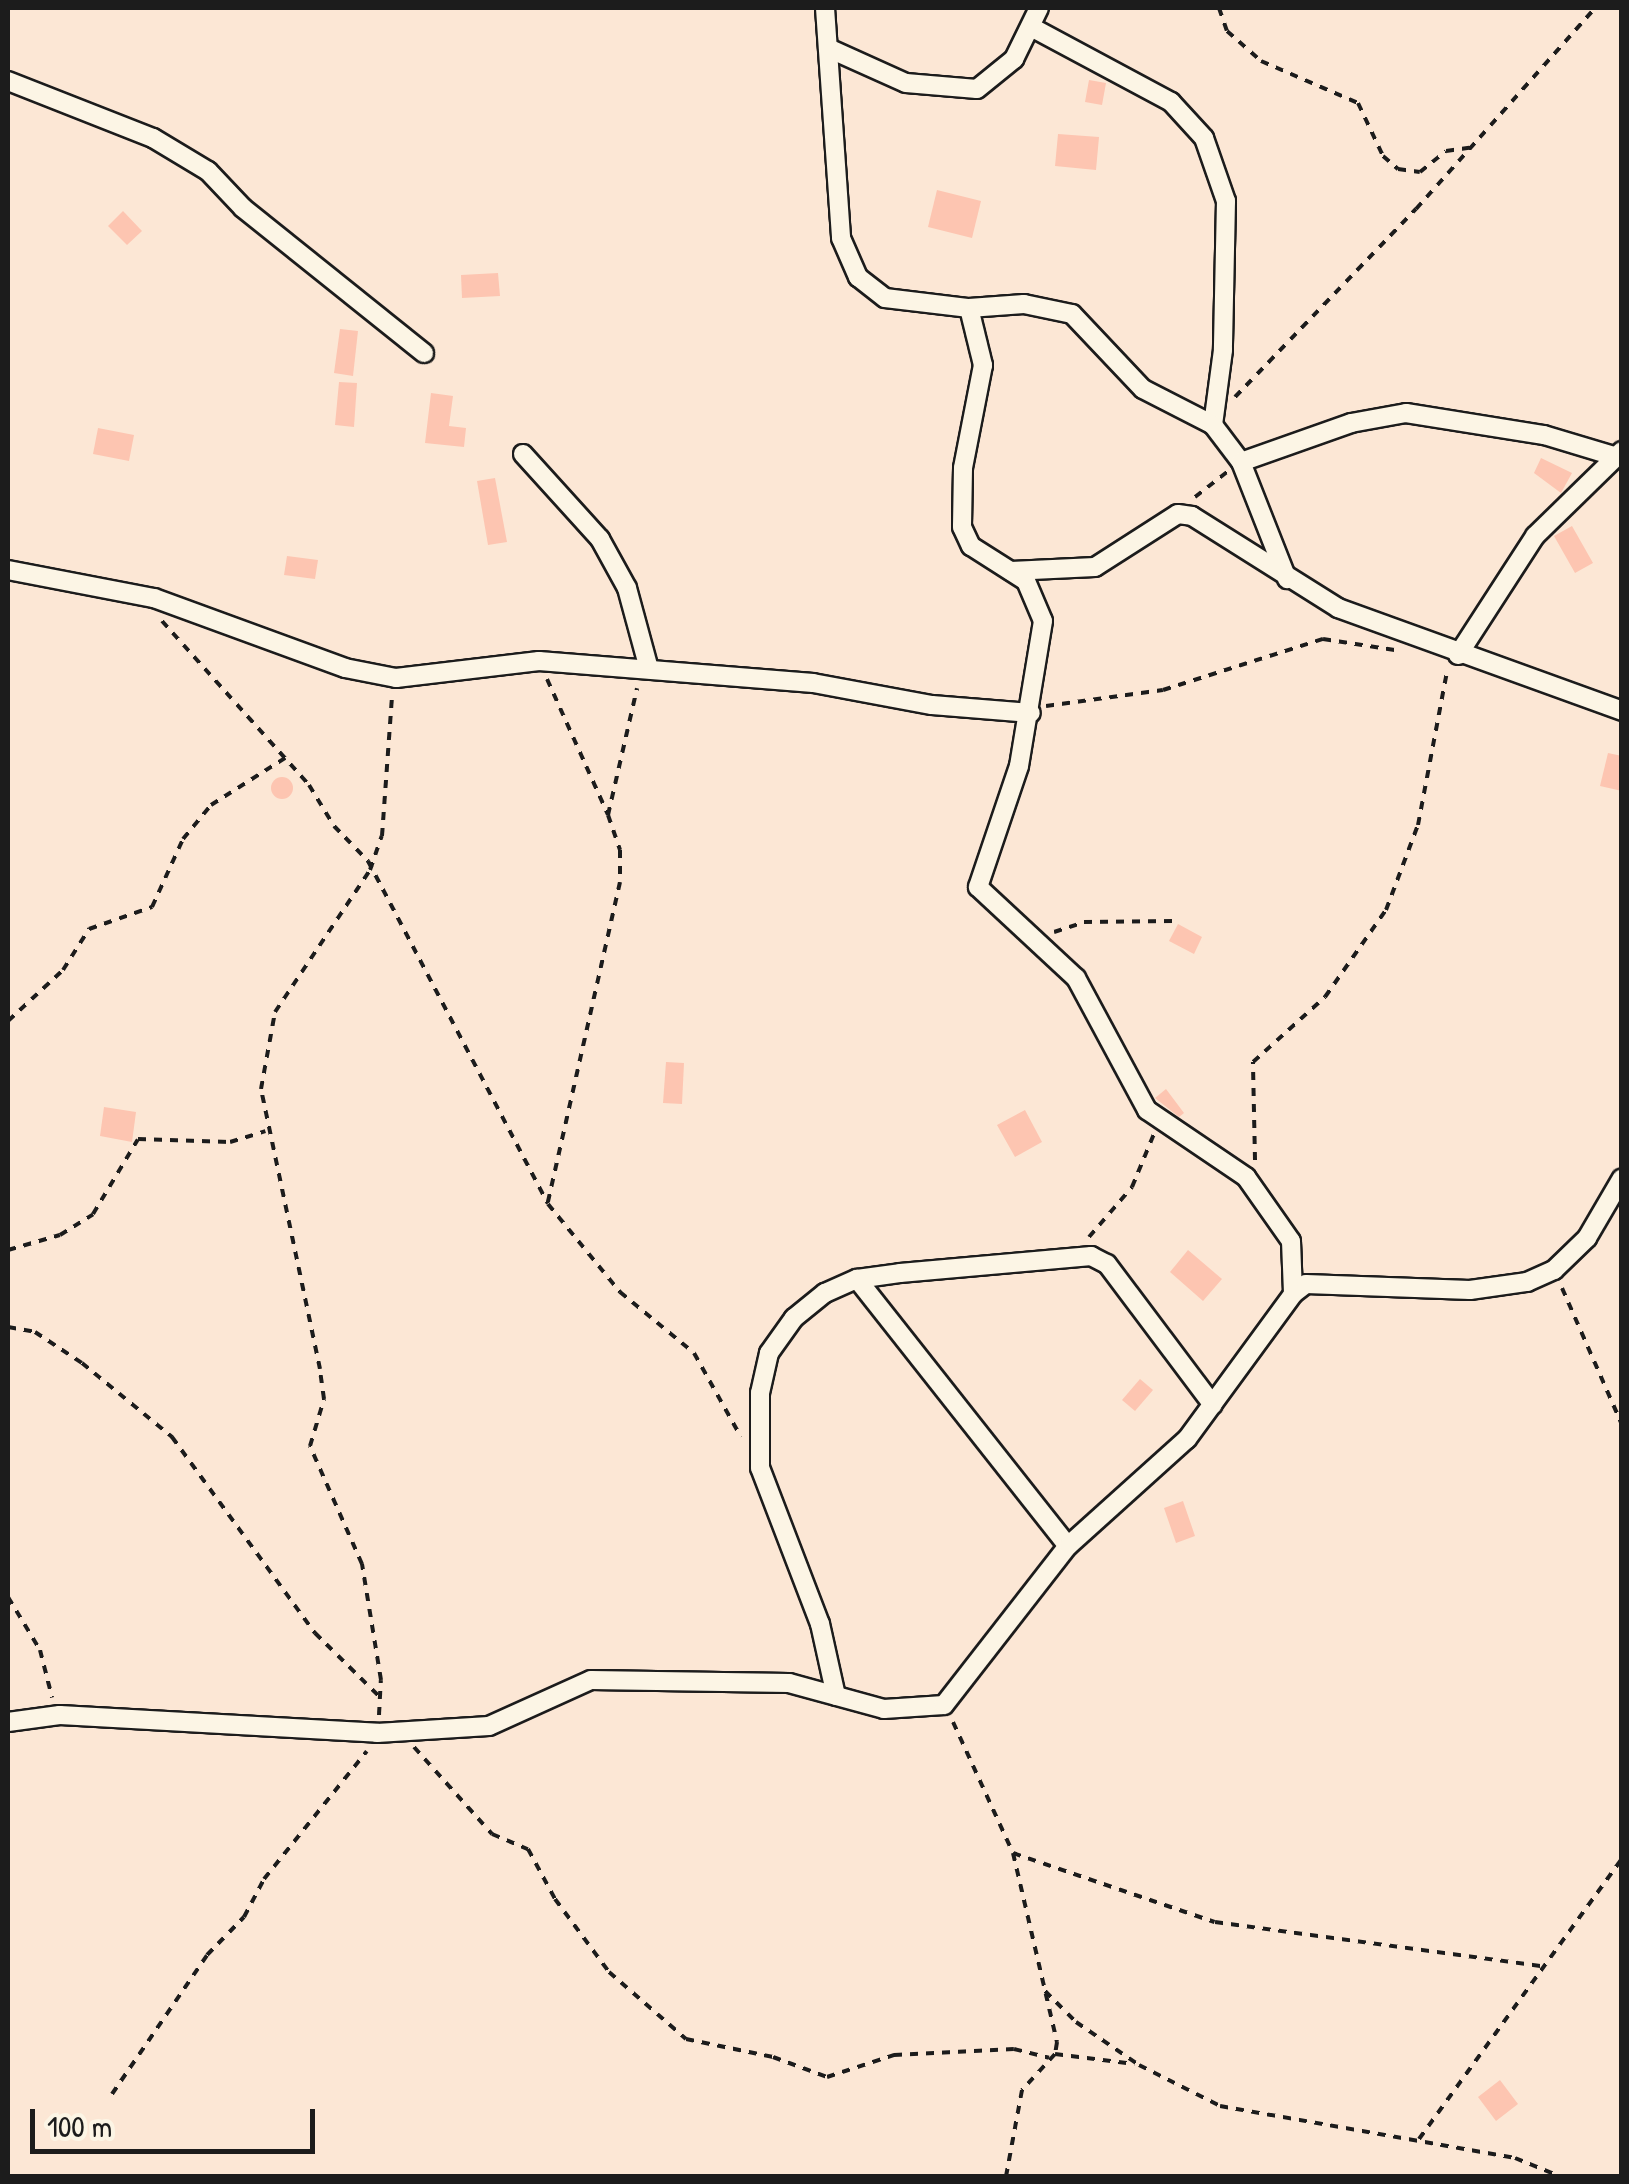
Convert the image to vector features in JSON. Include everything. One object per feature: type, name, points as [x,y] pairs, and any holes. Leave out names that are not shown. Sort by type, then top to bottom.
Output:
[{"type":"street","points":[[826,8],[842,238],[858,277],[884,298],[970,308],[1024,304],[1072,314],[1143,388],[1214,421],[1241,462],[1287,579]]},
{"type":"street","points":[[828,48],[906,83],[977,89],[997,78],[1033,28],[1040,8]]},
{"type":"street","points":[[1033,28],[1170,102],[1204,138],[1226,201],[1224,319],[1214,421]]},
{"type":"street","points":[[8,82],[153,138],[208,172],[243,208],[424,353]]},
{"type":"street","points":[[970,308],[983,366],[963,468],[962,527],[972,546],[1026,581],[1043,621],[1032,711],[978,888],[1076,978],[1142,1103],[1246,1178],[1291,1242],[1293,1294]]},
{"type":"street","points":[[1241,462],[1351,423],[1406,412],[1544,436],[1619,454]]},
{"type":"street","points":[[523,454],[600,538],[627,588],[645,669]]},
{"type":"street","points":[[1451,653],[1535,536],[1619,454]]},
{"type":"street","points":[[1011,571],[1095,567],[1178,514],[1192,516],[1338,608],[1451,653],[1622,711]]},
{"type":"street","points":[[8,570],[140,595],[210,614],[346,668],[396,678],[539,661],[812,683],[932,705],[1032,711]]},
{"type":"street","points":[[8,1722],[60,1715],[377,1733],[489,1726],[590,1680],[790,1682],[884,1709],[944,1705],[1068,1546],[1142,1486],[1213,1405],[1293,1294],[1306,1284],[1470,1290],[1527,1282],[1554,1270],[1588,1238],[1622,1178]]},
{"type":"street","points":[[836,1696],[820,1624],[760,1468],[760,1393],[769,1354],[794,1318],[825,1293],[856,1279],[1091,1257],[1107,1264],[1213,1405]]},
{"type":"street","points":[[856,1279],[1068,1546]]},
{"type":"path","points":[[1218,8],[1227,31],[1261,62],[1358,103],[1384,156],[1398,170],[1420,172],[1446,151],[1473,147]]},
{"type":"path","points":[[1214,421],[1473,147],[1595,8]]},
{"type":"path","points":[[1178,514],[1241,462]]},
{"type":"path","points":[[140,595],[286,758],[370,870],[548,1204],[620,1292],[694,1352],[760,1468]]},
{"type":"path","points":[[1032,711],[1162,690],[1322,639],[1402,652],[1451,653],[1418,825],[1386,910],[1310,1015],[1253,1062],[1256,1175]]},
{"type":"path","points":[[539,661],[620,850],[620,882],[548,1204]]},
{"type":"path","points":[[608,815],[645,669]]},
{"type":"path","points":[[112,2094],[207,1956],[244,1917],[264,1879],[353,1772],[377,1733],[380,1698],[362,1564],[341,1506],[314,1464],[311,1437],[324,1399],[280,1156],[266,1131],[262,1057],[275,1012],[370,870],[382,836],[387,719],[396,678]]},
{"type":"path","points":[[8,1022],[63,970],[90,929],[152,907],[183,839],[212,805],[286,758]]},
{"type":"path","points":[[1030,938],[1084,922],[1173,921]]},
{"type":"path","points":[[1091,1257],[1090,1232],[1132,1187],[1164,1120]]},
{"type":"path","points":[[8,1250],[60,1235],[93,1214],[138,1139],[230,1142],[266,1131]]},
{"type":"path","points":[[1554,1270],[1622,1425]]},
{"type":"path","points":[[8,1327],[34,1332],[69,1354],[172,1438],[305,1620],[380,1698]]},
{"type":"path","points":[[8,1597],[40,1650],[60,1715]]},
{"type":"path","points":[[944,1705],[1013,1853],[1045,1991],[1055,2054]]},
{"type":"path","points":[[402,1731],[492,1834],[528,1848],[555,1899],[608,1972],[686,2039],[773,2057],[827,2077],[894,2055],[1014,2049],[1048,2058]]},
{"type":"path","points":[[1013,1853],[1215,1922],[1542,1966]]},
{"type":"path","points":[[1418,2140],[1622,1859]]},
{"type":"path","points":[[1045,1991],[1076,2022],[1139,2065],[1252,2116],[1516,2158],[1559,2176]]},
{"type":"path","points":[[1006,2176],[1022,2090],[1048,2058],[1055,2054],[1139,2065]]},
{"type":"building","points":[[1089,80],[1106,83],[1102,105],[1085,102]]},
{"type":"building","points":[[1058,134],[1099,137],[1096,170],[1055,166]]},
{"type":"building","points":[[937,190],[981,201],[972,238],[928,227]]},
{"type":"building","points":[[123,211],[142,231],[127,245],[108,226]]},
{"type":"building","points":[[498,273],[500,296],[462,298],[461,275]]},
{"type":"building","points":[[340,329],[358,331],[353,376],[334,373]]},
{"type":"building","points":[[339,382],[357,383],[354,427],[335,425]]},
{"type":"building","points":[[431,393],[453,396],[449,426],[466,428],[464,447],[425,443]]},
{"type":"building","points":[[98,428],[134,435],[129,461],[93,454]]},
{"type":"building","points":[[1541,458],[1572,473],[1561,493],[1534,473]]},
{"type":"building","points":[[495,478],[507,542],[488,545],[477,481]]},
{"type":"building","points":[[1572,526],[1593,563],[1575,573],[1554,536]]},
{"type":"building","points":[[287,556],[318,560],[315,579],[284,575]]},
{"type":"building","points":[[1608,753],[1622,756],[1622,791],[1600,786]]},
{"type":"building","points":[[282,777],[290,780],[290,796],[282,799],[274,796],[271,788],[274,780]]},
{"type":"building","points":[[1178,924],[1202,937],[1194,954],[1169,941]]},
{"type":"building","points":[[666,1062],[684,1063],[682,1104],[663,1103]]},
{"type":"building","points":[[1166,1089],[1184,1113],[1179,1117],[1155,1098]]},
{"type":"building","points":[[104,1107],[136,1112],[132,1142],[100,1136]]},
{"type":"building","points":[[1025,1110],[1042,1142],[1015,1157],[997,1125]]},
{"type":"building","points":[[1188,1250],[1222,1279],[1203,1301],[1170,1272]]},
{"type":"building","points":[[1140,1379],[1153,1390],[1135,1411],[1122,1400]]},
{"type":"building","points":[[1183,1501],[1195,1536],[1176,1543],[1164,1508]]},
{"type":"building","points":[[1500,2080],[1518,2104],[1496,2121],[1478,2097]]}]
